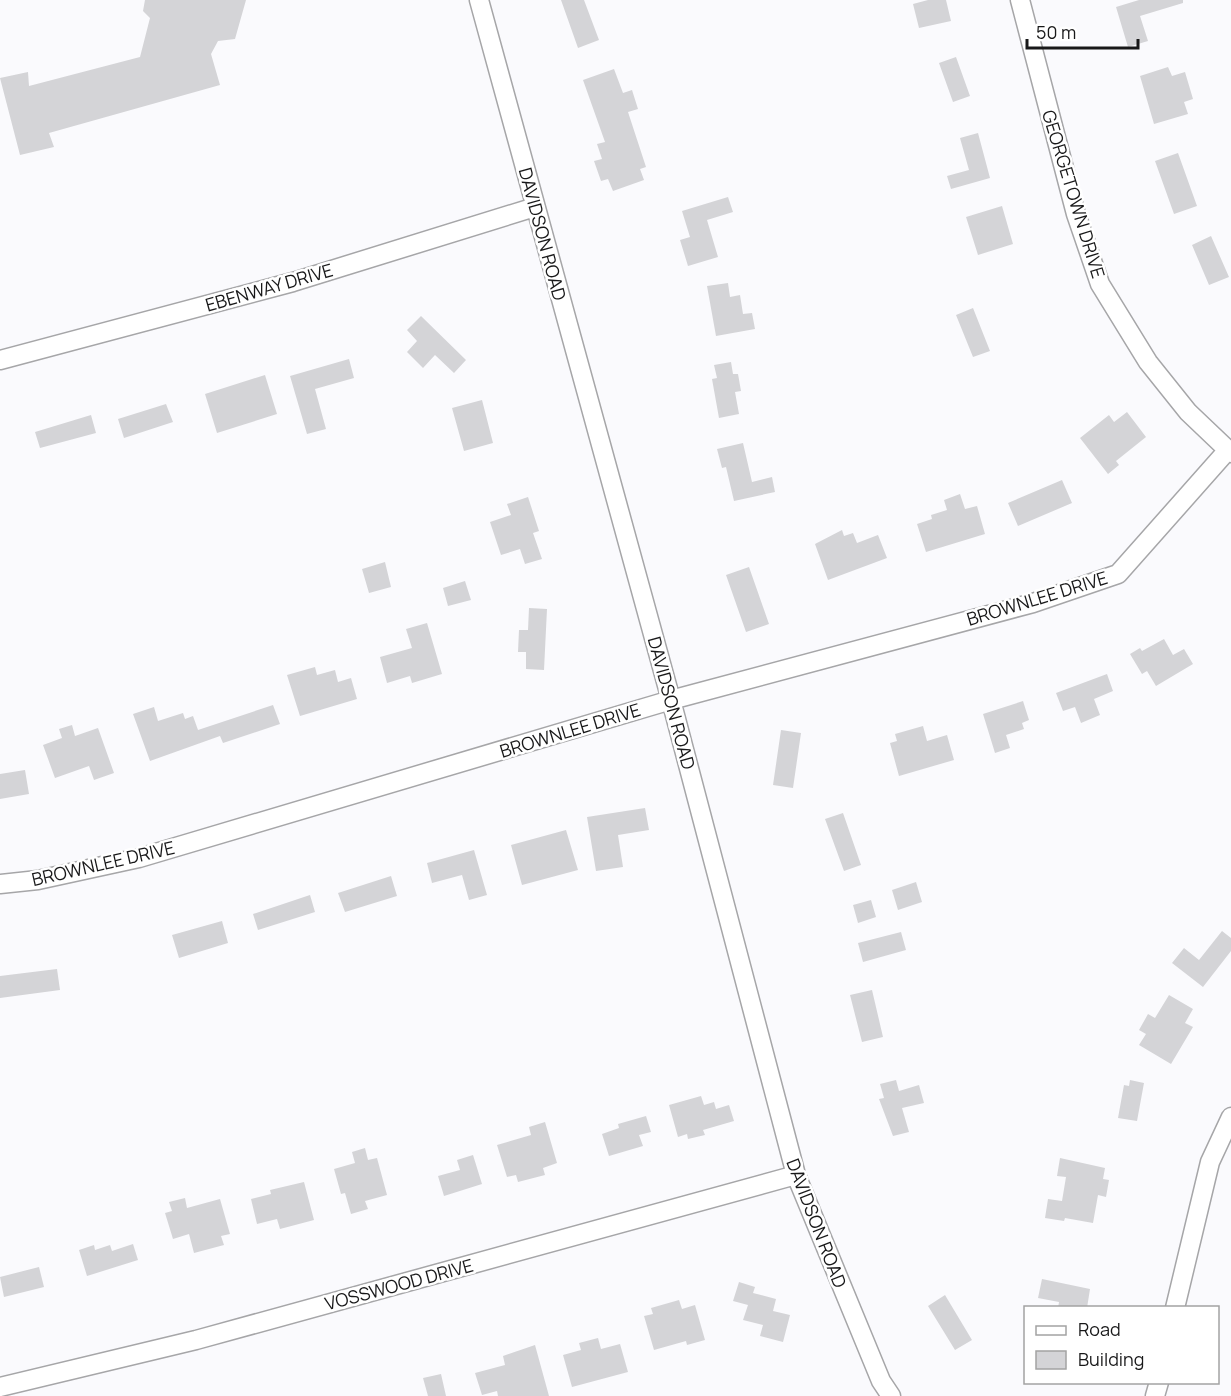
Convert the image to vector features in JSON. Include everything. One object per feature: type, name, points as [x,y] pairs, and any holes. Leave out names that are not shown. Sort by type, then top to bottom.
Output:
[{"type":"street","name":"DAVIDSON ROAD","points":[[479,0],[671,700],[796,1175],[881,1381],[891,1396]]},
{"type":"street","name":"GEORGETOWN DRIVE","points":[[1020,0],[1077,214],[1100,284],[1148,362],[1188,412],[1229,452]]},
{"type":"street","name":"EBENWAY DRIVE","points":[[0,360],[293,282],[536,207]]},
{"type":"street","name":"BROWNLEE DRIVE","points":[[0,884],[38,880],[139,858],[671,700],[1033,603],[1118,574],[1229,452]]},
{"type":"street","points":[[1175,1306],[1210,1161],[1231,1118]]},
{"type":"street","name":"VOSSWOOD DRIVE","points":[[0,1387],[196,1340],[796,1175]]},
{"type":"building","points":[[145,0],[246,0],[235,39],[218,41],[211,54],[220,85],[49,133],[54,147],[20,155],[0,78],[28,72],[29,86],[140,57],[150,18],[143,11]]},
{"type":"building","points":[[561,0],[584,0],[599,40],[578,48]]},
{"type":"building","points":[[928,0],[946,0],[951,21],[919,28],[913,4]]},
{"type":"building","points":[[1139,0],[1183,0],[1183,3],[1140,16],[1148,41],[1128,47],[1116,7]]},
{"type":"building","points":[[956,57],[970,96],[953,102],[939,63]]},
{"type":"building","points":[[1168,67],[1172,76],[1185,72],[1193,99],[1184,102],[1188,114],[1154,124],[1140,76]]},
{"type":"building","points":[[614,69],[623,93],[632,90],[638,109],[628,112],[646,167],[640,169],[644,180],[613,191],[608,179],[601,181],[594,161],[602,159],[597,144],[605,142],[583,80]]},
{"type":"building","points":[[978,133],[990,178],[951,189],[947,176],[969,170],[960,138]]},
{"type":"building","points":[[1178,153],[1197,206],[1174,214],[1155,161]]},
{"type":"building","points":[[728,197],[733,212],[707,220],[718,257],[688,266],[680,240],[690,237],[682,211]]},
{"type":"building","points":[[1002,206],[1013,244],[978,255],[966,217]]},
{"type":"building","points":[[1211,236],[1229,277],[1209,285],[1192,245]]},
{"type":"building","points":[[728,283],[730,297],[740,295],[743,314],[752,313],[755,329],[716,336],[707,286]]},
{"type":"building","points":[[973,308],[990,351],[973,357],[956,315]]},
{"type":"building","points":[[421,316],[466,360],[454,373],[435,355],[423,368],[407,352],[417,341],[407,330]]},
{"type":"building","points":[[349,359],[354,378],[315,389],[326,429],[307,434],[290,376]]},
{"type":"building","points":[[731,362],[733,374],[738,374],[741,391],[735,392],[739,414],[719,418],[712,379],[717,378],[714,365]]},
{"type":"building","points":[[265,375],[277,414],[217,433],[205,394]]},
{"type":"building","points":[[482,400],[493,443],[464,451],[452,408]]},
{"type":"building","points":[[166,404],[173,422],[124,438],[118,419]]},
{"type":"building","points":[[1127,412],[1146,437],[1116,461],[1119,465],[1108,474],[1080,438],[1109,415],[1114,422]]},
{"type":"building","points":[[91,415],[96,433],[40,448],[35,432]]},
{"type":"building","points":[[743,443],[752,482],[772,477],[775,492],[734,501],[726,467],[722,468],[717,449]]},
{"type":"building","points":[[1062,480],[1072,503],[1018,526],[1008,503]]},
{"type":"building","points":[[960,494],[965,509],[977,506],[985,534],[926,552],[917,524],[932,519],[931,515],[947,510],[944,500]]},
{"type":"building","points":[[528,497],[539,531],[533,533],[542,559],[525,564],[520,549],[501,555],[490,522],[511,515],[507,504]]},
{"type":"building","points":[[842,530],[844,536],[853,533],[857,543],[878,535],[887,558],[828,580],[815,544]]},
{"type":"building","points":[[385,562],[391,587],[369,593],[362,569]]},
{"type":"building","points":[[749,567],[769,624],[746,632],[726,575]]},
{"type":"building","points":[[465,581],[471,600],[448,606],[443,588]]},
{"type":"building","points":[[529,608],[547,609],[544,670],[526,669],[526,652],[518,652],[519,630],[528,630]]},
{"type":"building","points":[[427,623],[442,674],[412,683],[410,676],[387,683],[380,657],[412,648],[406,629]]},
{"type":"building","points":[[1164,639],[1173,655],[1184,649],[1193,664],[1156,686],[1147,671],[1142,674],[1130,654],[1140,648],[1142,651]]},
{"type":"building","points":[[315,667],[317,675],[335,670],[338,682],[351,678],[357,699],[300,716],[287,675]]},
{"type":"building","points":[[1107,674],[1113,691],[1094,699],[1100,715],[1081,723],[1075,707],[1063,711],[1056,693]]},
{"type":"building","points":[[1023,701],[1029,720],[1022,723],[1024,729],[1006,735],[1010,748],[995,753],[983,714]]},
{"type":"building","points":[[273,705],[280,724],[223,743],[220,736],[150,761],[133,714],[154,707],[158,721],[183,713],[185,719],[193,716],[198,730]]},
{"type":"building","points":[[72,725],[75,736],[98,728],[114,773],[94,780],[89,766],[55,778],[43,745],[62,738],[59,729]]},
{"type":"building","points":[[923,726],[927,741],[947,735],[954,760],[899,776],[890,743],[897,741],[895,734]]},
{"type":"building","points":[[781,730],[801,733],[793,788],[773,785]]},
{"type":"building","points":[[25,770],[29,794],[0,799],[0,774]]},
{"type":"building","points":[[645,808],[649,830],[618,835],[623,867],[596,871],[587,817]]},
{"type":"building","points":[[843,813],[861,865],[844,871],[825,819]]},
{"type":"building","points":[[566,830],[578,870],[522,885],[511,845]]},
{"type":"building","points":[[474,850],[487,895],[469,900],[462,875],[432,883],[427,863]]},
{"type":"building","points":[[391,876],[397,896],[345,912],[338,893]]},
{"type":"building","points":[[916,882],[922,902],[898,910],[892,890]]},
{"type":"building","points":[[310,895],[315,912],[258,930],[253,914]]},
{"type":"building","points":[[871,900],[876,917],[858,923],[853,905]]},
{"type":"building","points":[[222,921],[228,943],[179,958],[172,935]]},
{"type":"building","points":[[1222,931],[1231,938],[1231,951],[1203,987],[1172,963],[1184,948],[1199,960]]},
{"type":"building","points":[[901,932],[906,950],[863,962],[858,943]]},
{"type":"building","points":[[57,969],[60,990],[0,998],[0,976]]},
{"type":"building","points":[[872,990],[883,1037],[862,1042],[850,995]]},
{"type":"building","points":[[1169,995],[1193,1009],[1185,1023],[1193,1027],[1171,1064],[1139,1045],[1146,1034],[1139,1030],[1148,1014],[1155,1018]]},
{"type":"building","points":[[896,1080],[899,1091],[919,1085],[924,1103],[902,1108],[909,1132],[893,1136],[879,1099],[884,1098],[880,1084]]},
{"type":"building","points":[[1130,1080],[1144,1083],[1137,1121],[1118,1118],[1124,1085],[1129,1086]]},
{"type":"building","points":[[701,1096],[704,1105],[714,1102],[716,1109],[729,1105],[734,1121],[703,1130],[705,1135],[688,1139],[687,1134],[678,1137],[669,1105]]},
{"type":"building","points":[[646,1116],[651,1132],[639,1135],[643,1146],[609,1156],[602,1134],[619,1128],[618,1124]]},
{"type":"building","points":[[545,1122],[557,1163],[543,1168],[545,1175],[518,1182],[516,1175],[507,1177],[497,1145],[531,1135],[529,1127]]},
{"type":"building","points":[[365,1148],[368,1160],[377,1158],[387,1195],[365,1201],[368,1209],[351,1214],[345,1193],[341,1194],[334,1169],[355,1163],[352,1152]]},
{"type":"building","points":[[473,1155],[482,1184],[444,1196],[438,1176],[460,1170],[457,1160]]},
{"type":"building","points":[[1060,1158],[1105,1168],[1103,1179],[1109,1180],[1106,1197],[1098,1195],[1093,1223],[1065,1218],[1064,1221],[1045,1218],[1048,1199],[1062,1201],[1066,1177],[1057,1176]]},
{"type":"building","points":[[304,1182],[314,1220],[280,1229],[277,1219],[257,1224],[251,1199],[271,1194],[270,1190]]},
{"type":"building","points":[[185,1198],[187,1208],[220,1199],[230,1234],[221,1236],[224,1245],[194,1253],[189,1234],[173,1239],[165,1213],[172,1211],[169,1202]]},
{"type":"building","points":[[133,1244],[138,1260],[87,1276],[79,1250],[94,1245],[95,1250],[110,1245],[112,1251]]},
{"type":"building","points":[[39,1267],[44,1287],[4,1297],[0,1277]]},
{"type":"building","points":[[1042,1279],[1090,1289],[1087,1306],[1058,1306],[1059,1302],[1038,1298]]},
{"type":"building","points":[[739,1282],[755,1287],[753,1293],[776,1299],[773,1311],[790,1315],[783,1342],[760,1336],[763,1325],[743,1320],[748,1305],[733,1301]]},
{"type":"building","points":[[945,1295],[972,1340],[955,1350],[928,1306]]},
{"type":"building","points":[[679,1300],[682,1309],[695,1305],[705,1340],[687,1345],[686,1341],[654,1350],[644,1316],[653,1314],[651,1308]]},
{"type":"building","points":[[598,1338],[601,1349],[620,1344],[628,1372],[572,1387],[563,1355],[581,1350],[579,1343]]},
{"type":"building","points":[[535,1345],[549,1396],[498,1396],[497,1391],[482,1395],[475,1373],[505,1365],[503,1356]]},
{"type":"building","points":[[441,1374],[446,1396],[428,1396],[423,1378]]}]
